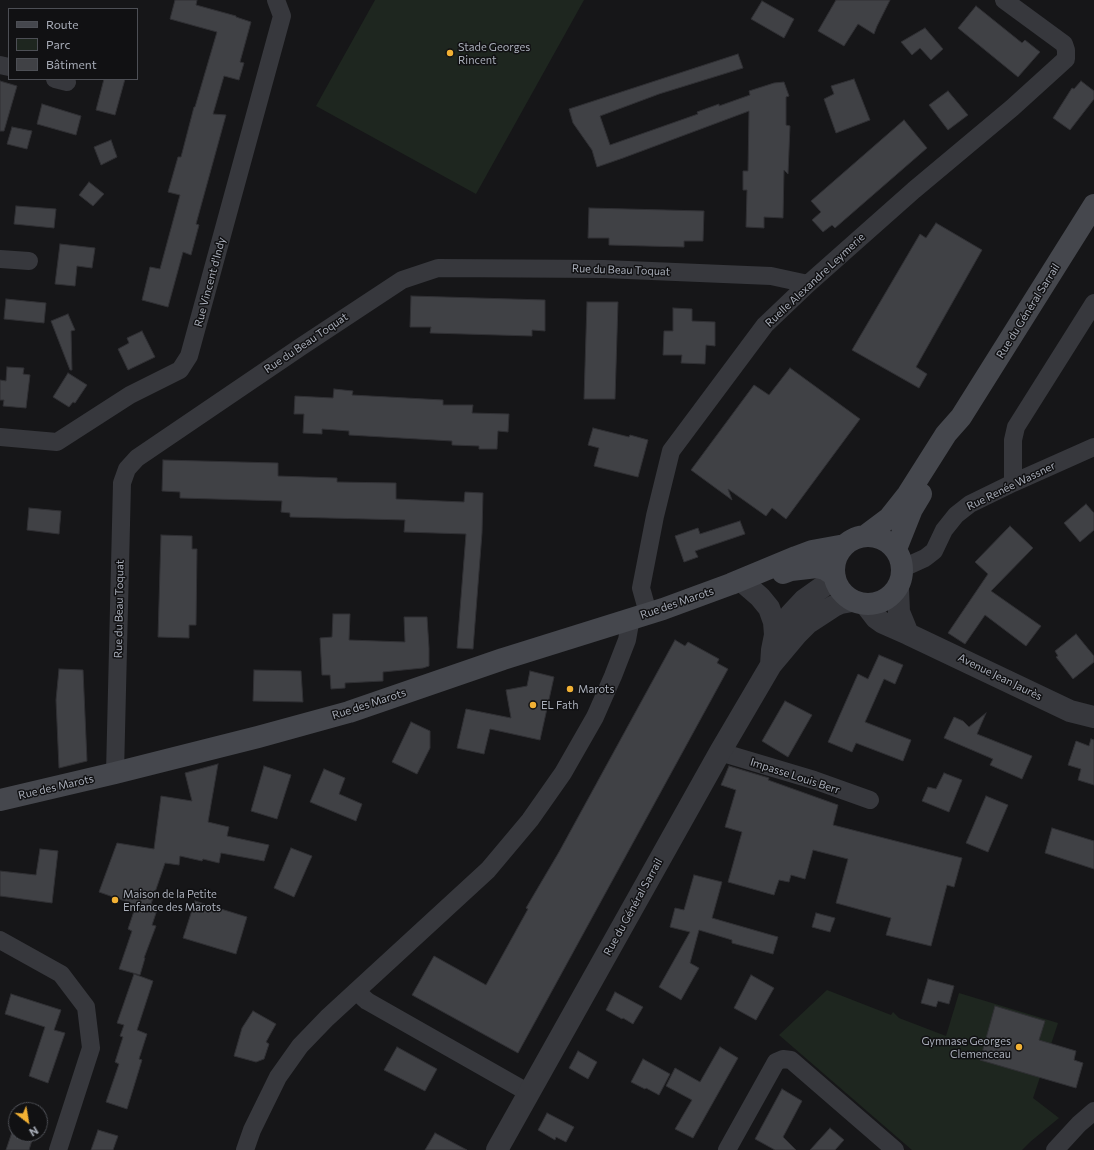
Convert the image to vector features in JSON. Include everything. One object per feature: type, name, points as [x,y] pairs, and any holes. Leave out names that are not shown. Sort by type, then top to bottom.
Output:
[{"type":"main road","name":"Rue du Général Sarrail","points":[[865,536],[889,518],[908,494],[946,434],[961,417],[1094,206]]},
{"type":"main road","name":"Rue du Général Sarrail","points":[[899,558],[912,509],[952,440],[961,417]]},
{"type":"main road","points":[[865,536],[876,537],[887,541],[899,558],[902,579],[898,589],[889,598],[878,604],[859,603],[843,594],[837,585],[834,576],[834,564],[838,553],[845,545],[854,539],[865,536]]},
{"type":"main road","name":"Rue des Marots","points":[[738,584],[812,551],[845,545]]},
{"type":"main road","name":"Rue des Marots","points":[[0,800],[258,737],[349,712],[503,658],[738,584],[791,570],[817,567],[825,569],[834,576]]},
{"type":"street","name":"Rue Vincent d'Indy","points":[[0,437],[57,442],[130,394],[180,370],[189,356],[282,16],[276,0]]},
{"type":"street","name":"Ruelle Alexandre Leymerie","points":[[640,616],[641,588],[671,451],[765,325],[808,284],[920,185],[1012,108],[1066,59],[1064,44],[1004,0]]},
{"type":"street","points":[[0,259],[29,261]]},
{"type":"street","name":"Rue du Beau Toquat","points":[[115,773],[122,483],[127,469],[137,458],[402,280],[438,268],[604,269],[755,275],[771,276],[808,284]]},
{"type":"street","points":[[1012,484],[1012,440],[1016,427],[1094,303]]},
{"type":"street","name":"Rue Renée Wassner","points":[[899,558],[925,558],[934,551],[944,530],[956,515],[970,504],[1094,447]]},
{"type":"street","name":"Rue du Général Sarrail","points":[[775,635],[790,615],[804,600],[834,576]]},
{"type":"street","name":"Rue du Général Sarrail","points":[[738,584],[760,597],[769,608],[774,622],[775,635],[771,665]]},
{"type":"street","points":[[898,589],[899,612],[908,634]]},
{"type":"street","name":"Rue du Général Sarrail","points":[[500,1149],[529,1093],[720,752],[771,665],[808,623],[841,603],[859,603]]},
{"type":"street","name":"Avenue Jean Jaurès","points":[[859,603],[879,620],[1070,711],[1094,717]]},
{"type":"street","points":[[245,1150],[252,1130],[278,1077],[300,1046],[327,1018],[488,870],[530,820],[564,773],[595,717],[627,640],[640,616]]},
{"type":"street","name":"Impasse Louis Berr","points":[[720,752],[814,780],[870,800]]},
{"type":"street","points":[[0,940],[61,974],[86,1007],[91,1048],[58,1150]]},
{"type":"street","points":[[356,991],[367,1001],[529,1093]]},
{"type":"street","points":[[727,1150],[776,1062],[783,1059],[792,1060],[895,1150]]},
{"type":"street","points":[[1055,1150],[1079,1124],[1094,1111]]},
{"type":"green space","name":"Stade Georges Rincent","points":[[375,0],[584,0],[476,194],[316,106]]},
{"type":"green space","points":[[827,990],[891,1015],[893,1012],[899,1018],[946,1036],[959,993],[1058,1023],[1033,1098],[1059,1118],[1022,1150],[912,1150],[779,1035]]},
{"type":"building","points":[[175,0],[197,0],[196,5],[236,16],[251,22],[240,62],[244,63],[239,80],[224,76],[213,114],[226,115],[196,224],[199,225],[191,255],[183,252],[168,307],[142,300],[150,267],[160,269],[180,195],[168,192],[178,157],[181,157],[194,107],[217,32],[170,19]]},
{"type":"building","points":[[836,0],[890,0],[874,34],[858,24],[844,46],[818,31]]},
{"type":"building","points":[[762,1],[794,19],[784,38],[751,19]]},
{"type":"building","points":[[976,6],[1022,43],[1025,40],[1040,52],[1018,77],[958,28]]},
{"type":"building","points":[[925,28],[943,49],[931,60],[920,48],[912,55],[901,42]]},
{"type":"building","points":[[738,54],[743,68],[659,94],[600,116],[610,145],[698,114],[697,112],[719,104],[719,106],[750,95],[749,91],[774,83],[784,82],[789,96],[786,97],[786,125],[790,126],[788,174],[784,170],[783,218],[764,217],[764,228],[746,227],[747,190],[743,190],[743,171],[748,171],[749,111],[597,167],[592,150],[573,123],[569,109]]},
{"type":"building","points":[[854,79],[870,120],[836,133],[824,99],[834,94],[831,86]]},
{"type":"building","points":[[104,80],[125,80],[115,115],[96,110]]},
{"type":"building","points":[[0,81],[17,86],[4,131],[0,131]]},
{"type":"building","points":[[1081,81],[1094,91],[1094,99],[1070,130],[1053,118],[1072,88],[1074,89]]},
{"type":"building","points":[[948,91],[968,115],[948,130],[929,105]]},
{"type":"building","points":[[42,104],[81,116],[76,135],[37,124]]},
{"type":"building","points":[[904,120],[927,148],[835,228],[832,225],[823,232],[812,220],[821,212],[811,201]]},
{"type":"building","points":[[12,127],[32,131],[27,149],[7,144]]},
{"type":"building","points":[[111,140],[117,157],[101,165],[94,147]]},
{"type":"building","points":[[89,182],[104,194],[93,206],[79,195]]},
{"type":"building","points":[[16,206],[56,209],[54,228],[14,224]]},
{"type":"building","points":[[589,208],[704,211],[703,241],[684,241],[684,247],[609,245],[609,238],[588,238]]},
{"type":"building","points":[[936,223],[982,250],[916,367],[927,374],[919,388],[852,350],[920,234],[926,238]]},
{"type":"building","points":[[60,244],[95,248],[92,268],[77,266],[75,286],[55,284]]},
{"type":"building","points":[[411,296],[545,300],[545,331],[532,330],[532,336],[430,333],[431,327],[410,327]]},
{"type":"building","points":[[6,299],[46,303],[44,323],[4,319]]},
{"type":"building","points":[[587,302],[618,302],[615,399],[584,399]]},
{"type":"building","points":[[673,308],[692,309],[692,321],[715,322],[715,346],[706,345],[705,364],[681,363],[682,355],[663,355],[664,331],[673,331]]},
{"type":"building","points":[[68,314],[75,330],[71,331],[72,370],[70,370],[51,321]]},
{"type":"building","points":[[142,331],[155,357],[128,370],[118,349],[129,343],[127,338]]},
{"type":"building","points":[[7,367],[24,368],[23,374],[30,375],[26,408],[3,406],[4,400],[0,400],[0,380],[6,381]]},
{"type":"building","points":[[790,368],[860,419],[786,519],[772,508],[766,516],[728,489],[732,500],[691,470],[754,385],[769,395]]},
{"type":"building","points":[[68,373],[87,385],[75,403],[73,402],[69,407],[53,397]]},
{"type":"building","points":[[334,389],[353,391],[352,395],[443,400],[443,405],[473,405],[472,413],[509,414],[508,432],[498,431],[497,449],[479,449],[479,446],[452,445],[452,441],[349,435],[349,431],[322,429],[322,434],[303,433],[304,414],[294,414],[295,396],[333,398]]},
{"type":"building","points":[[593,428],[648,440],[638,477],[594,466],[599,448],[588,445]]},
{"type":"building","points":[[163,460],[278,463],[278,476],[337,478],[337,482],[396,483],[396,499],[464,502],[465,492],[483,493],[482,533],[473,649],[457,648],[466,534],[404,532],[405,520],[290,517],[290,513],[281,512],[282,501],[180,498],[180,492],[162,491]]},
{"type":"building","points":[[1086,504],[1094,513],[1094,530],[1080,542],[1064,523]]},
{"type":"building","points":[[29,508],[61,511],[59,534],[27,530]]},
{"type":"building","points":[[740,521],[745,534],[695,551],[698,557],[684,562],[675,536],[698,528],[700,534]]},
{"type":"building","points":[[1010,526],[1033,548],[991,591],[1041,626],[1026,646],[985,615],[965,644],[948,633],[988,574],[975,562]]},
{"type":"building","points":[[161,535],[192,536],[192,549],[197,549],[196,625],[189,625],[189,638],[158,637]]},
{"type":"building","points":[[333,614],[350,614],[349,640],[405,642],[404,617],[427,617],[429,666],[423,668],[383,672],[383,681],[345,683],[345,688],[331,689],[330,675],[322,675],[320,638],[332,637]]},
{"type":"building","points":[[1076,634],[1094,656],[1094,662],[1073,679],[1056,657],[1058,656],[1055,651]]},
{"type":"building","points":[[675,640],[685,646],[688,642],[719,659],[717,663],[728,669],[518,1053],[412,995],[434,956],[486,985],[528,909],[526,908],[559,852]]},
{"type":"building","points":[[879,655],[903,665],[895,684],[884,679],[865,722],[911,740],[903,761],[856,743],[852,752],[828,742],[858,674],[868,679]]},
{"type":"building","points":[[59,669],[83,670],[87,761],[59,768],[56,700]]},
{"type":"building","points":[[254,670],[301,671],[303,702],[253,701]]},
{"type":"building","points":[[530,671],[554,677],[540,740],[490,729],[484,754],[457,748],[466,709],[511,718],[506,690],[527,686]]},
{"type":"building","points":[[785,701],[812,715],[788,757],[762,741]]},
{"type":"building","points":[[986,713],[977,734],[1032,756],[1022,779],[990,765],[993,759],[944,738],[954,717],[963,721],[969,727]]},
{"type":"building","points":[[411,722],[430,731],[430,748],[417,774],[392,762]]},
{"type":"building","points":[[1091,739],[1094,740],[1094,785],[1078,780],[1081,769],[1068,765],[1076,741],[1089,746]]},
{"type":"building","points":[[218,764],[208,822],[229,827],[227,836],[269,845],[264,861],[221,853],[219,863],[180,856],[179,865],[165,863],[151,904],[158,907],[152,925],[156,926],[144,958],[140,975],[119,969],[132,931],[128,929],[136,905],[99,892],[117,843],[154,849],[161,796],[192,801],[185,773]]},
{"type":"building","points":[[264,766],[291,775],[277,819],[251,811]]},
{"type":"building","points":[[729,766],[769,778],[768,780],[838,805],[833,825],[962,858],[954,887],[947,885],[931,946],[886,935],[891,918],[836,903],[848,859],[813,850],[805,879],[791,875],[789,882],[779,880],[774,895],[728,882],[742,832],[725,827],[736,790],[721,785]]},
{"type":"building","points":[[324,769],[345,778],[339,794],[362,804],[356,821],[310,802]]},
{"type":"building","points":[[944,773],[962,780],[949,812],[922,801],[928,787],[936,789]]},
{"type":"building","points":[[986,796],[1008,805],[988,852],[966,843]]},
{"type":"building","points":[[1052,828],[1094,841],[1094,869],[1045,853]]},
{"type":"building","points":[[291,848],[312,856],[294,897],[274,888]]},
{"type":"building","points":[[40,849],[58,851],[52,903],[0,896],[0,871],[36,875]]},
{"type":"building","points":[[694,875],[722,882],[712,918],[778,937],[773,954],[732,943],[732,940],[699,930],[690,963],[699,968],[681,1000],[659,987],[690,932],[670,927],[675,908],[684,910]]},
{"type":"building","points":[[195,901],[247,917],[236,954],[183,938]]},
{"type":"building","points":[[816,913],[835,918],[830,932],[812,927]]},
{"type":"building","points":[[134,974],[153,981],[137,1030],[147,1034],[139,1059],[142,1060],[127,1109],[106,1102],[119,1064],[115,1062],[123,1037],[120,1036],[124,1025],[117,1023]]},
{"type":"building","points":[[751,975],[774,988],[756,1020],[734,1008]]},
{"type":"building","points":[[928,979],[954,986],[949,1004],[938,1001],[936,1007],[921,1003]]},
{"type":"building","points":[[615,992],[643,1007],[633,1024],[606,1010]]},
{"type":"building","points":[[11,994],[61,1010],[54,1030],[65,1033],[48,1083],[29,1076],[45,1027],[5,1014]]},
{"type":"building","points":[[995,1006],[1045,1021],[1039,1040],[1076,1051],[1074,1060],[1083,1063],[1076,1088],[980,1060]]},
{"type":"building","points":[[253,1011],[276,1024],[266,1042],[269,1044],[264,1059],[256,1062],[234,1056],[242,1028]]},
{"type":"building","points":[[397,1047],[437,1069],[425,1091],[384,1070]]},
{"type":"building","points":[[720,1047],[738,1058],[693,1138],[675,1129],[692,1100],[666,1086],[675,1068],[700,1082]]},
{"type":"building","points":[[578,1051],[597,1062],[588,1079],[569,1068]]},
{"type":"building","points":[[643,1059],[670,1074],[659,1095],[631,1082]]},
{"type":"building","points":[[782,1089],[802,1101],[783,1137],[796,1150],[775,1150],[755,1139]]},
{"type":"building","points":[[547,1113],[574,1127],[566,1142],[556,1137],[555,1140],[538,1130]]},
{"type":"building","points":[[830,1128],[844,1140],[835,1150],[810,1150]]},
{"type":"building","points":[[98,1130],[118,1136],[113,1150],[91,1150]]},
{"type":"building","points":[[435,1133],[467,1150],[425,1150]]},
{"type":"building","points":[[9,1142],[32,1142],[29,1150],[6,1150]]},
{"type":"place","name":"Stade Georges Rincent","points":[[450,53]]},
{"type":"place","name":"Marots","points":[[570,689]]},
{"type":"place","name":"EL Fath","points":[[533,705]]},
{"type":"place","name":"Maison de la Petite Enfance des Marots","points":[[115,900]]},
{"type":"place","name":"Gymnase Georges Clemenceau","points":[[1019,1047]]}]
